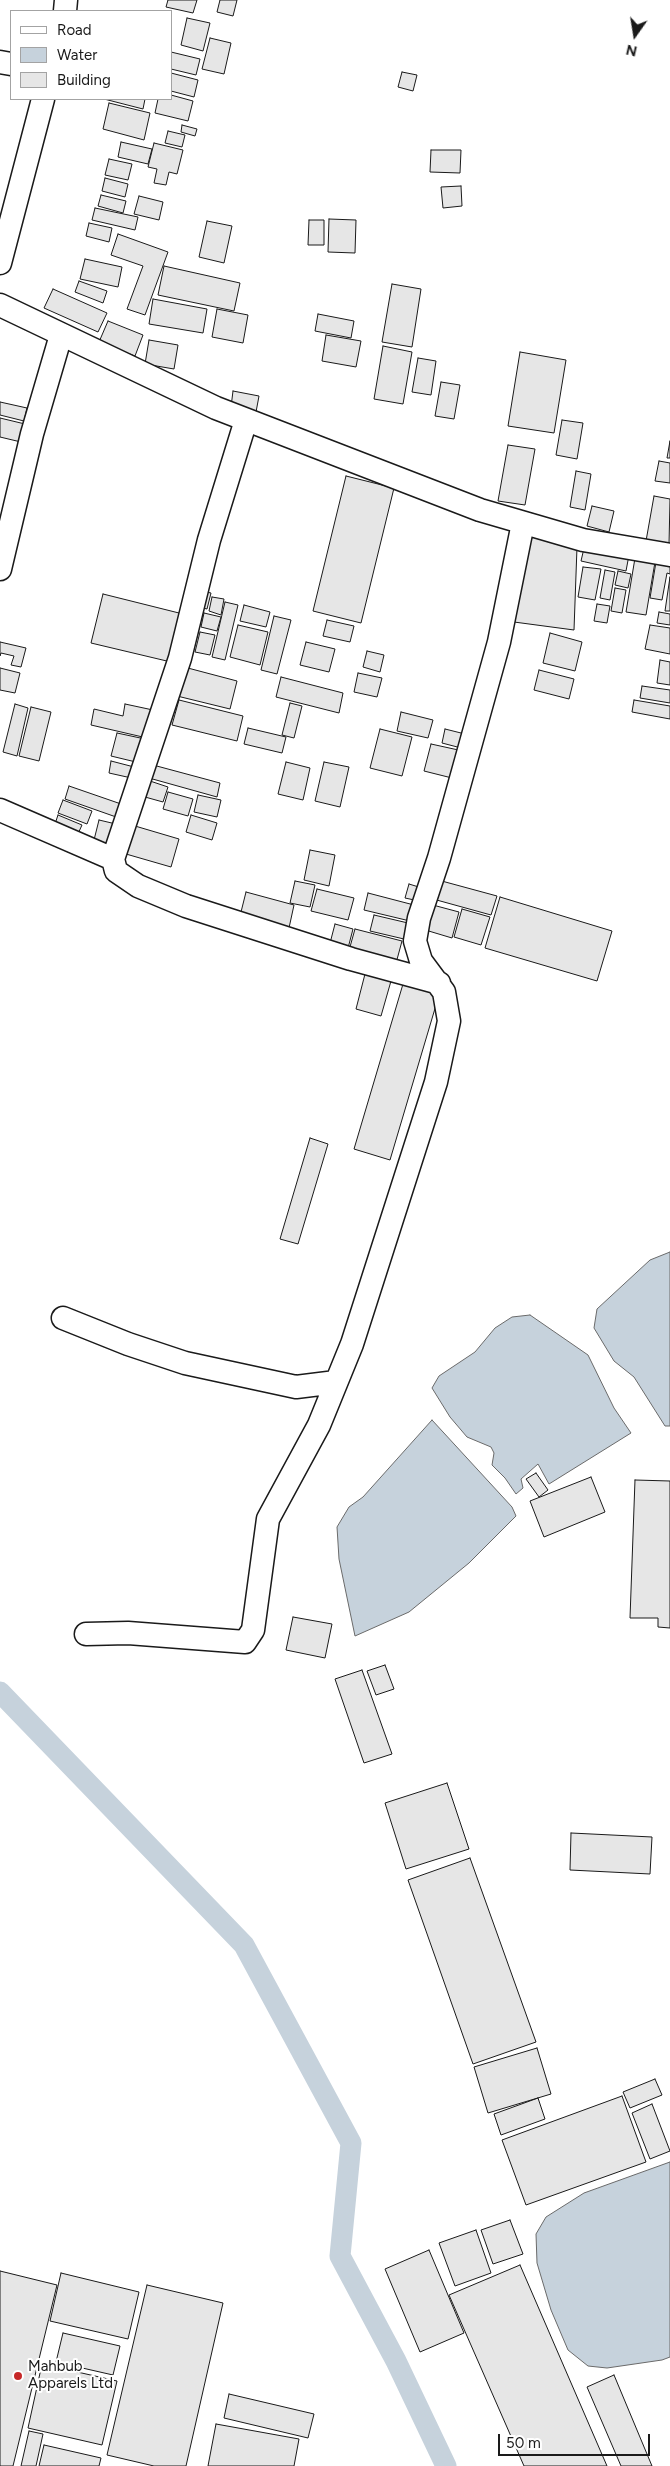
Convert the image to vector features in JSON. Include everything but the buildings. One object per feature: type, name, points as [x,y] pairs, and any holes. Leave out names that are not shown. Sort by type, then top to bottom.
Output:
[{"type":"street","points":[[0,263],[43,100]]},
{"type":"street","points":[[0,305],[216,408],[480,510],[583,540],[670,556]]},
{"type":"street","points":[[0,569],[32,434],[61,335]]},
{"type":"street","points":[[246,420],[209,540],[180,658],[113,858],[116,871],[138,886],[186,906],[351,959],[439,984]]},
{"type":"street","points":[[86,1634],[128,1633],[246,1642],[253,1630],[268,1519],[320,1425],[374,1279],[408,1164],[436,1082],[449,1021],[444,992],[421,961],[415,941],[499,642],[523,523]]},
{"type":"street","points":[[0,810],[113,858]]},
{"type":"street","points":[[63,1318],[128,1344],[185,1362],[296,1387],[336,1382]]},
{"type":"water","points":[[670,1252],[670,1426],[665,1426],[634,1377],[614,1361],[594,1328],[597,1309],[650,1260]]},
{"type":"water","points":[[530,1315],[588,1355],[614,1408],[631,1433],[549,1484],[538,1464],[521,1479],[523,1488],[516,1494],[505,1478],[492,1465],[494,1453],[491,1447],[467,1437],[450,1417],[432,1388],[439,1376],[475,1352],[495,1328],[512,1317]]},
{"type":"water","points":[[432,1420],[512,1507],[516,1516],[469,1563],[409,1612],[355,1636],[339,1559],[337,1527],[349,1507],[363,1497]]},
{"type":"water","points":[[670,2162],[670,2357],[662,2360],[607,2368],[588,2366],[568,2350],[551,2310],[537,2263],[536,2234],[546,2217],[584,2193]]},
{"type":"waterway","points":[[0,1692],[244,1945],[351,2143],[340,2256],[396,2361],[446,2466]]},
{"type":"place","name":"Mahbub Apparels Ltd","points":[[18,2376]]}]
